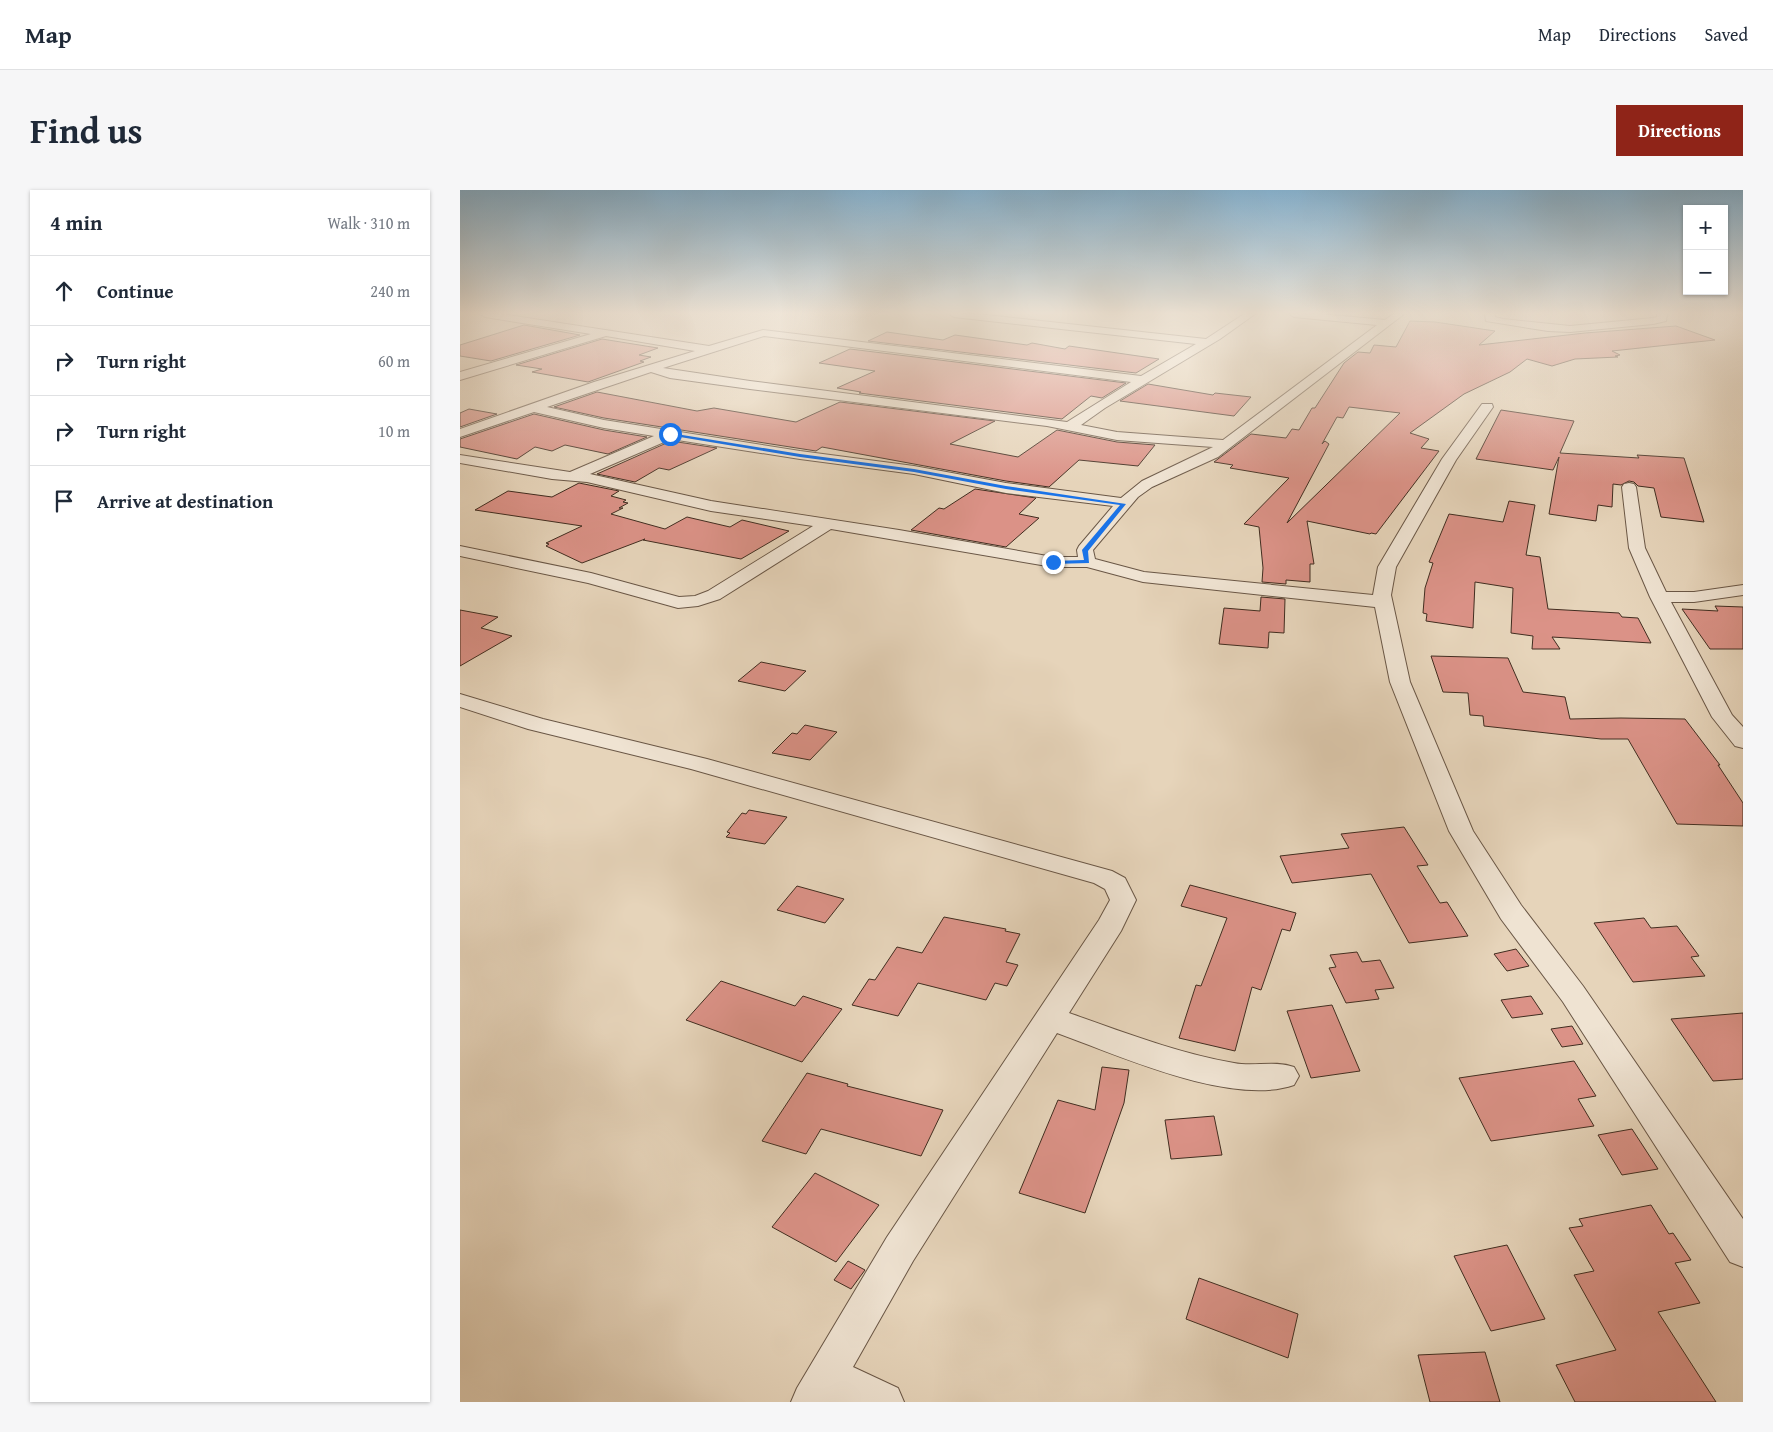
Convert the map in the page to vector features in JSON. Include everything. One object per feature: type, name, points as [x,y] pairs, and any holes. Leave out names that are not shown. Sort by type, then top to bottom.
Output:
[{"type":"street","points":[[460,376],[480,371]]},
{"type":"street","points":[[460,433],[648,371]]},
{"type":"street","points":[[658,371],[670,374],[750,385],[1070,426],[1117,436],[1227,444]]},
{"type":"street","points":[[1067,371],[1141,380]]},
{"type":"street","points":[[1070,426],[1157,371]]},
{"type":"street","points":[[1087,562],[1085,550],[1123,504],[1147,484],[1213,454],[1323,371]]},
{"type":"street","points":[[1487,407],[1449,460],[1387,567],[1382,595],[1400,682],[1461,832],[1511,912],[1573,994],[1743,1250]]},
{"type":"street","points":[[532,408],[604,424],[800,455],[914,470],[1006,488],[1123,504]]},
{"type":"street","points":[[573,476],[670,434]]},
{"type":"street","points":[[460,459],[552,475],[573,476],[667,495],[710,506],[1053,562],[1087,562],[1143,577],[1384,602]]},
{"type":"street","points":[[1629,487],[1637,548],[1659,598],[1733,717],[1743,741]]},
{"type":"street","points":[[460,551],[591,578],[678,603],[686,603],[714,595],[828,524]]},
{"type":"street","points":[[1659,598],[1694,597],[1743,590]]},
{"type":"street","points":[[460,700],[536,724],[699,764],[980,842],[1103,877],[1116,884],[1123,900],[1111,924],[900,1249],[818,1389],[884,1402]]},
{"type":"street","points":[[1050,1018],[1164,1060],[1236,1077],[1283,1076]]},
{"type":"building","points":[[537,371],[620,371],[588,382],[532,372]]},
{"type":"building","points":[[872,371],[1025,371],[1126,383],[1102,398],[1091,396],[1062,419],[859,393],[861,392],[837,388],[875,371]]},
{"type":"building","points":[[1116,371],[1140,371],[1136,373]]},
{"type":"building","points":[[1339,371],[1512,371],[1464,394],[1410,433],[1429,439],[1421,448],[1439,451],[1376,534],[1307,521],[1314,564],[1310,564],[1310,582],[1286,580],[1286,584],[1262,582],[1263,568],[1259,527],[1244,524],[1289,478],[1230,468],[1233,465],[1214,462],[1251,434],[1286,438],[1292,429],[1299,430],[1312,408],[1315,408]],"holes":[[[1349,407],[1400,413],[1287,523],[1329,444],[1325,441],[1322,444],[1337,417],[1343,418]]]},
{"type":"building","points":[[1148,384],[1213,395],[1215,393],[1251,397],[1234,416],[1120,401]]},
{"type":"building","points":[[597,392],[697,411],[714,408],[796,422],[840,402],[995,421],[950,444],[1018,457],[1057,430],[1117,442],[1155,445],[1138,466],[1079,460],[1049,487],[1006,481],[822,447],[816,451],[604,418],[554,407]]},
{"type":"building","points":[[469,409],[497,414],[460,427],[460,413]]},
{"type":"building","points":[[1501,410],[1574,421],[1560,453],[1639,458],[1637,455],[1684,458],[1704,522],[1661,517],[1654,488],[1638,486],[1634,482],[1629,481],[1621,485],[1613,484],[1612,507],[1598,505],[1596,521],[1549,514],[1559,457],[1553,470],[1476,459]]},
{"type":"building","points":[[534,414],[604,430],[647,437],[608,454],[565,445],[552,451],[535,447],[517,459],[460,447],[460,439]]},
{"type":"building","points":[[671,441],[717,448],[669,470],[659,468],[635,482],[597,474]]},
{"type":"building","points":[[579,483],[619,491],[611,496],[626,500],[623,502],[628,503],[611,514],[665,529],[687,517],[730,527],[742,520],[789,531],[741,559],[643,540],[645,539],[582,563],[546,546],[549,544],[546,543],[582,526],[475,510],[508,491],[552,497]]},
{"type":"building","points":[[975,489],[1036,498],[1019,514],[1039,518],[1006,547],[911,530],[939,508],[944,509]]},
{"type":"building","points":[[1509,501],[1535,505],[1526,555],[1540,557],[1548,609],[1619,613],[1622,617],[1638,618],[1651,643],[1552,637],[1560,649],[1532,649],[1533,636],[1511,633],[1513,588],[1475,582],[1473,628],[1426,621],[1427,614],[1423,613],[1425,588],[1433,563],[1429,562],[1449,514],[1503,522]]},
{"type":"building","points":[[1261,597],[1285,599],[1284,633],[1269,632],[1268,648],[1219,644],[1224,608],[1260,611]]},
{"type":"building","points":[[1715,606],[1743,607],[1743,649],[1710,649],[1682,609],[1718,611]]},
{"type":"building","points":[[460,610],[498,617],[481,628],[512,636],[460,666]]},
{"type":"building","points":[[1431,656],[1508,658],[1523,692],[1565,697],[1570,719],[1685,719],[1720,765],[1718,765],[1743,803],[1743,826],[1677,824],[1628,739],[1601,739],[1484,726],[1483,716],[1470,715],[1468,693],[1443,692]]},
{"type":"building","points":[[761,662],[806,671],[785,691],[738,681]]},
{"type":"building","points":[[805,725],[837,732],[810,760],[772,753],[792,733],[797,734]]},
{"type":"building","points":[[749,810],[787,817],[765,844],[726,837],[730,833],[727,832],[742,813],[746,814]]},
{"type":"building","points":[[1404,827],[1428,865],[1417,866],[1440,903],[1447,902],[1468,936],[1409,943],[1371,874],[1292,883],[1280,856],[1349,848],[1341,834]]},
{"type":"building","points":[[1190,885],[1296,913],[1290,931],[1282,929],[1261,990],[1252,987],[1235,1051],[1179,1038],[1196,985],[1201,986],[1227,918],[1181,906]]},
{"type":"building","points":[[797,886],[844,899],[825,923],[777,910]]},
{"type":"building","points":[[944,917],[1006,929],[1005,931],[1020,934],[1006,962],[1018,965],[1007,986],[995,983],[986,1000],[918,983],[898,1016],[852,1005],[869,979],[875,980],[897,947],[922,953]]},
{"type":"building","points":[[1644,918],[1651,928],[1677,926],[1699,956],[1691,957],[1705,976],[1633,982],[1594,923]]},
{"type":"building","points":[[1516,949],[1529,966],[1507,971],[1494,954]]},
{"type":"building","points":[[1357,952],[1362,962],[1380,960],[1394,988],[1375,990],[1379,999],[1346,1003],[1329,968],[1336,967],[1330,955]]},
{"type":"building","points":[[721,981],[795,1006],[803,996],[842,1009],[802,1062],[686,1020]]},
{"type":"building","points":[[1531,996],[1543,1014],[1512,1018],[1501,1000]]},
{"type":"building","points":[[1332,1005],[1360,1071],[1311,1078],[1287,1011]]},
{"type":"building","points":[[1743,1013],[1743,1079],[1713,1081],[1671,1019]]},
{"type":"building","points":[[1572,1026],[1583,1044],[1562,1047],[1551,1029]]},
{"type":"building","points":[[1574,1061],[1596,1096],[1578,1099],[1594,1126],[1491,1141],[1459,1078]]},
{"type":"building","points":[[1102,1067],[1129,1070],[1124,1103],[1085,1213],[1019,1193],[1058,1100],[1095,1110]]},
{"type":"building","points":[[807,1073],[848,1084],[847,1086],[943,1110],[921,1156],[821,1129],[806,1154],[762,1141]]},
{"type":"building","points":[[1214,1116],[1222,1155],[1171,1159],[1165,1120]]},
{"type":"building","points":[[1632,1129],[1658,1169],[1622,1175],[1598,1135]]},
{"type":"building","points":[[815,1173],[879,1205],[836,1262],[772,1227]]},
{"type":"building","points":[[1651,1205],[1669,1234],[1673,1233],[1691,1260],[1675,1263],[1700,1303],[1658,1312],[1716,1402],[1575,1402],[1556,1365],[1616,1350],[1574,1275],[1594,1271],[1569,1228],[1583,1226],[1579,1219]]},
{"type":"building","points":[[1507,1245],[1545,1319],[1491,1331],[1454,1256]]},
{"type":"building","points":[[848,1261],[865,1270],[851,1289],[834,1280]]},
{"type":"building","points":[[1199,1278],[1298,1314],[1288,1358],[1186,1319]]},
{"type":"building","points":[[1485,1352],[1500,1402],[1430,1402],[1418,1355]]},
{"type":"route","points":[[670,434],[800,455],[914,470],[1006,488],[1123,504],[1085,550],[1087,562],[1053,562]]}]
